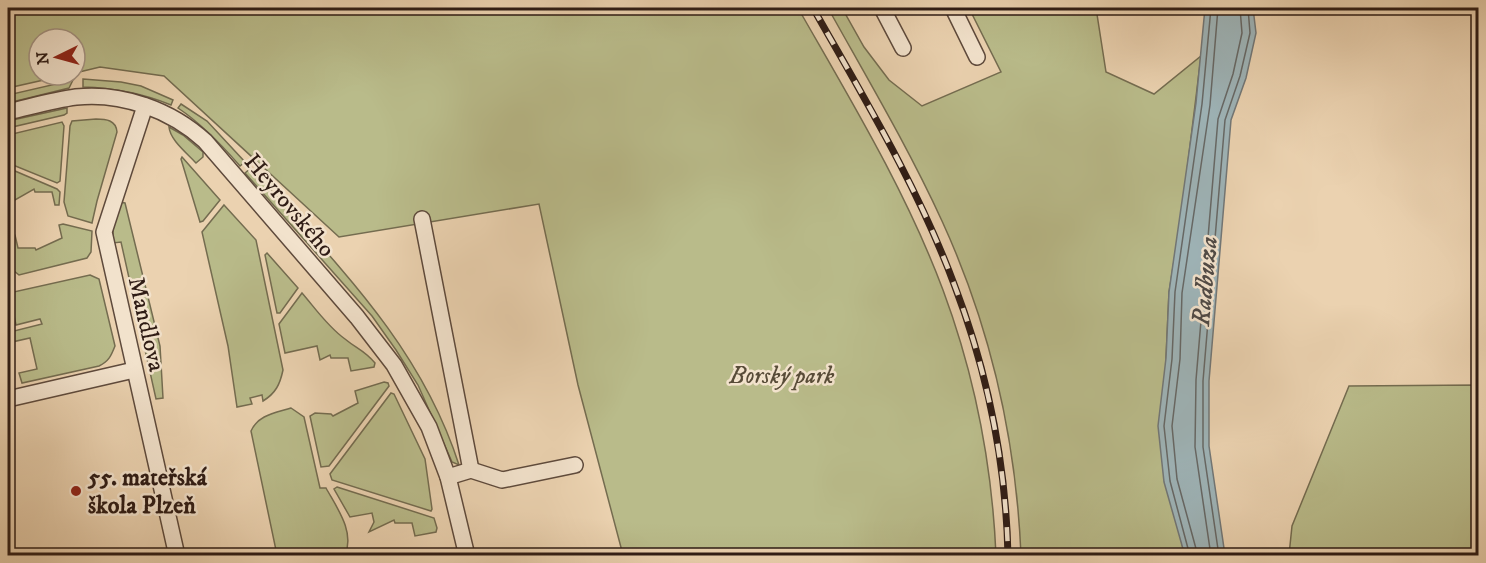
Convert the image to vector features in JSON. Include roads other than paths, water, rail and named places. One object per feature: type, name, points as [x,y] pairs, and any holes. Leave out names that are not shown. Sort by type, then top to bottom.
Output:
[{"type":"street","points":[[882,8],[903,48]]},
{"type":"street","points":[[953,8],[977,57]]},
{"type":"street","name":"Heyrovského","points":[[8,112],[80,97],[110,98],[145,106],[177,120],[205,141],[357,318],[401,376],[429,427],[448,477],[467,555]]},
{"type":"street","name":"Mandlova","points":[[145,106],[104,232],[177,555]]},
{"type":"street","points":[[422,219],[471,470]]},
{"type":"street","points":[[8,399],[134,369]]},
{"type":"street","points":[[448,477],[471,470],[502,480],[575,465]]},
{"type":"water","name":"Radbuza","points":[[1205,8],[1253,8],[1256,33],[1246,78],[1231,120],[1209,381],[1209,446],[1225,555],[1185,556],[1164,482],[1158,426],[1166,358],[1169,292],[1196,103]]},
{"type":"railway","points":[[813,8],[871,109],[907,178],[940,248],[966,317],[993,417],[1003,486],[1008,556]]},
{"type":"place","name":"55. mateřská škola Plzeň","points":[[76,491]]},
{"type":"park label","name":"Borský park","points":[[782,375]]}]
